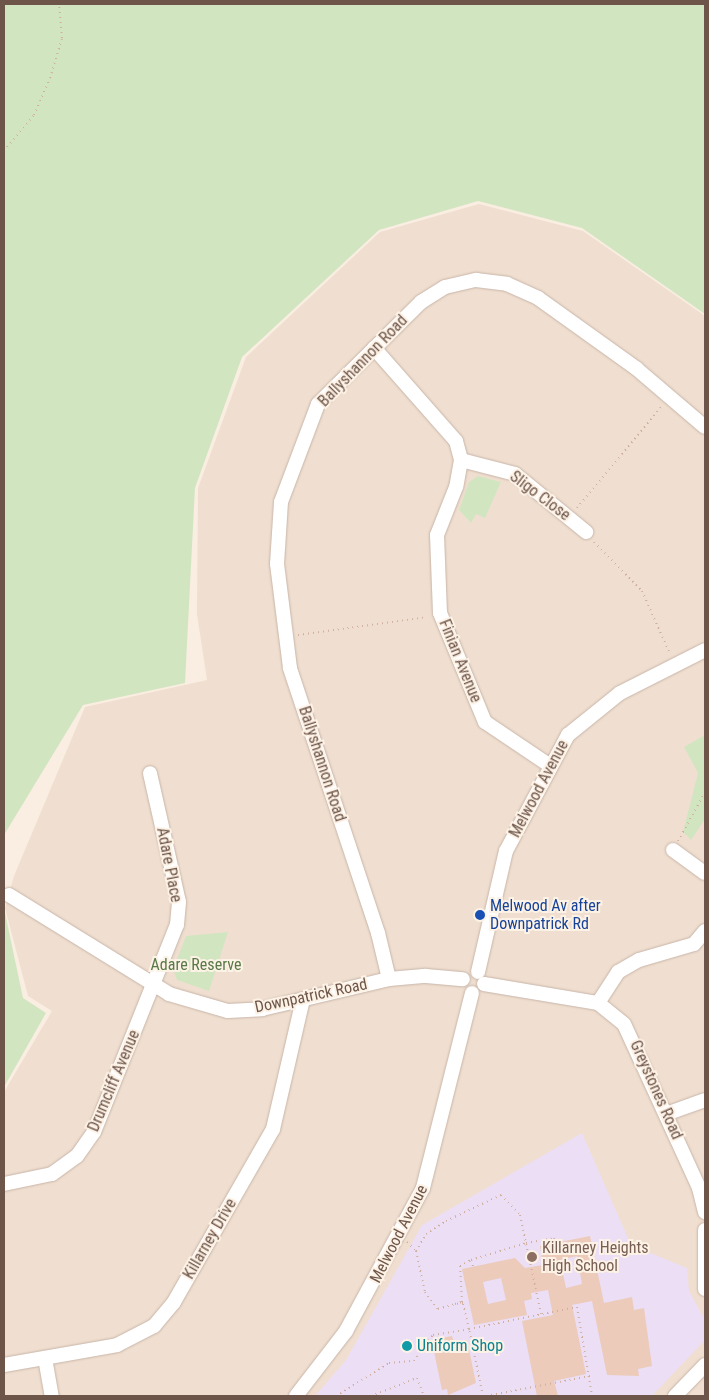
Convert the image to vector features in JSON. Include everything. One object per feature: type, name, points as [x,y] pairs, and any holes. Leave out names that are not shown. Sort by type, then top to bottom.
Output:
[{"type":"street","name":"Ballyshannon Road","points":[[389,979],[378,933],[290,668],[276,564],[281,502],[318,404],[421,302],[445,287],[476,280],[507,284],[538,298],[669,397],[705,427]]},
{"type":"street","points":[[374,348],[446,425],[461,460]]},
{"type":"street","name":"Sligo Close","points":[[461,460],[515,474],[586,532]]},
{"type":"street","name":"Finian Avenue","points":[[461,460],[456,487],[437,535],[440,613],[485,722],[550,765]]},
{"type":"street","name":"Melwood Avenue","points":[[481,978],[506,851],[550,765],[568,735],[592,711],[674,664],[705,650]]},
{"type":"street","name":"Adare Place","points":[[150,773],[178,902],[177,925],[154,984]]},
{"type":"street","points":[[673,850],[705,873]]},
{"type":"street","name":"Downpatrick Road","points":[[10,896],[154,984],[197,1005],[228,1010],[262,1009],[389,979],[426,976],[462,979]]},
{"type":"street","points":[[598,1003],[618,972],[638,960],[694,944],[705,931]]},
{"type":"street","points":[[467,973],[481,978],[472,993],[466,990],[462,979],[467,973]]},
{"type":"street","name":"Greystones Road","points":[[481,978],[598,1003],[624,1024],[636,1043],[705,1212]]},
{"type":"street","name":"Drumcliff Avenue","points":[[4,1184],[52,1174],[77,1156],[94,1132],[154,984]]},
{"type":"street","name":"Melwood Avenue","points":[[296,1396],[346,1331],[423,1188],[472,993]]},
{"type":"street","name":"Killarney Drive","points":[[4,1365],[117,1345],[154,1326],[174,1302],[272,1129],[303,1000]]},
{"type":"street","points":[[666,1114],[705,1100]]},
{"type":"street","points":[[705,1230],[705,1289]]},
{"type":"street","points":[[45,1358],[52,1396]]},
{"type":"street","points":[[676,1396],[705,1365]]},
{"type":"path","points":[[4,151],[34,115],[50,78],[62,38],[59,4]]},
{"type":"path","points":[[569,518],[669,397]]},
{"type":"path","points":[[586,532],[642,591],[674,664]]},
{"type":"path","points":[[286,636],[440,613]]},
{"type":"path","points":[[673,850],[705,792]]},
{"type":"path","points":[[416,1251],[426,1234],[446,1221],[501,1195],[520,1215],[541,1314]]},
{"type":"path","points":[[407,1242],[416,1251],[425,1292],[438,1309],[462,1302],[460,1266],[471,1260],[526,1243],[554,1238],[557,1243]]},
{"type":"path","points":[[471,1260],[473,1266]]},
{"type":"path","points":[[455,1304],[463,1303],[485,1396],[590,1376]]},
{"type":"path","points":[[336,1396],[388,1362],[414,1361],[433,1335],[577,1307],[592,1396]]},
{"type":"path","points":[[371,1396],[417,1378],[424,1396]]},
{"type":"shaded area","points":[[479,204],[583,231],[705,316],[705,1396],[4,1396],[4,1092],[52,1011],[28,996],[5,908],[14,876],[85,707],[207,680],[197,614],[198,488],[246,357],[380,232]]},
{"type":"shaded area","name":"Killarney Heights High School","points":[[582,1133],[631,1245],[687,1268],[689,1291],[705,1320],[705,1340],[652,1396],[315,1396],[346,1360],[422,1225]]},
{"type":"green space","points":[[4,4],[705,4],[705,314],[582,228],[478,201],[379,230],[242,357],[195,488],[185,683],[83,705],[4,835]]},
{"type":"green space","points":[[478,476],[501,482],[485,518],[476,514],[471,523],[459,510],[469,482]]},
{"type":"green space","points":[[705,735],[705,819],[691,840],[683,832],[698,773],[684,747]]},
{"type":"green space","points":[[4,908],[23,998],[46,1013],[4,1087]]},
{"type":"green space","name":"Adare Reserve","points":[[228,932],[209,991],[177,980],[173,969],[186,936]]},
{"type":"building","points":[[590,1236],[604,1303],[632,1297],[634,1310],[644,1308],[652,1366],[638,1369],[639,1376],[607,1375],[592,1301],[572,1305],[586,1374],[554,1381],[558,1396],[537,1396],[522,1321],[553,1315],[548,1290],[531,1293],[532,1299],[524,1301],[527,1315],[474,1325],[462,1269],[515,1258],[525,1268],[543,1265],[540,1246]],"holes":[[[577,1256],[582,1284],[566,1288],[560,1260]],[[501,1278],[506,1300],[488,1304],[483,1282]]]},
{"type":"building","points":[[452,1336],[454,1343],[467,1340],[476,1383],[448,1395],[447,1389],[442,1390],[433,1347],[438,1346],[436,1339]]},
{"type":"place","name":"Melwood Av after Downpatrick Rd","points":[[480,915]]},
{"type":"place","name":"Killarney Heights High School","points":[[532,1257]]},
{"type":"place","name":"Uniform Shop","points":[[407,1346]]}]
